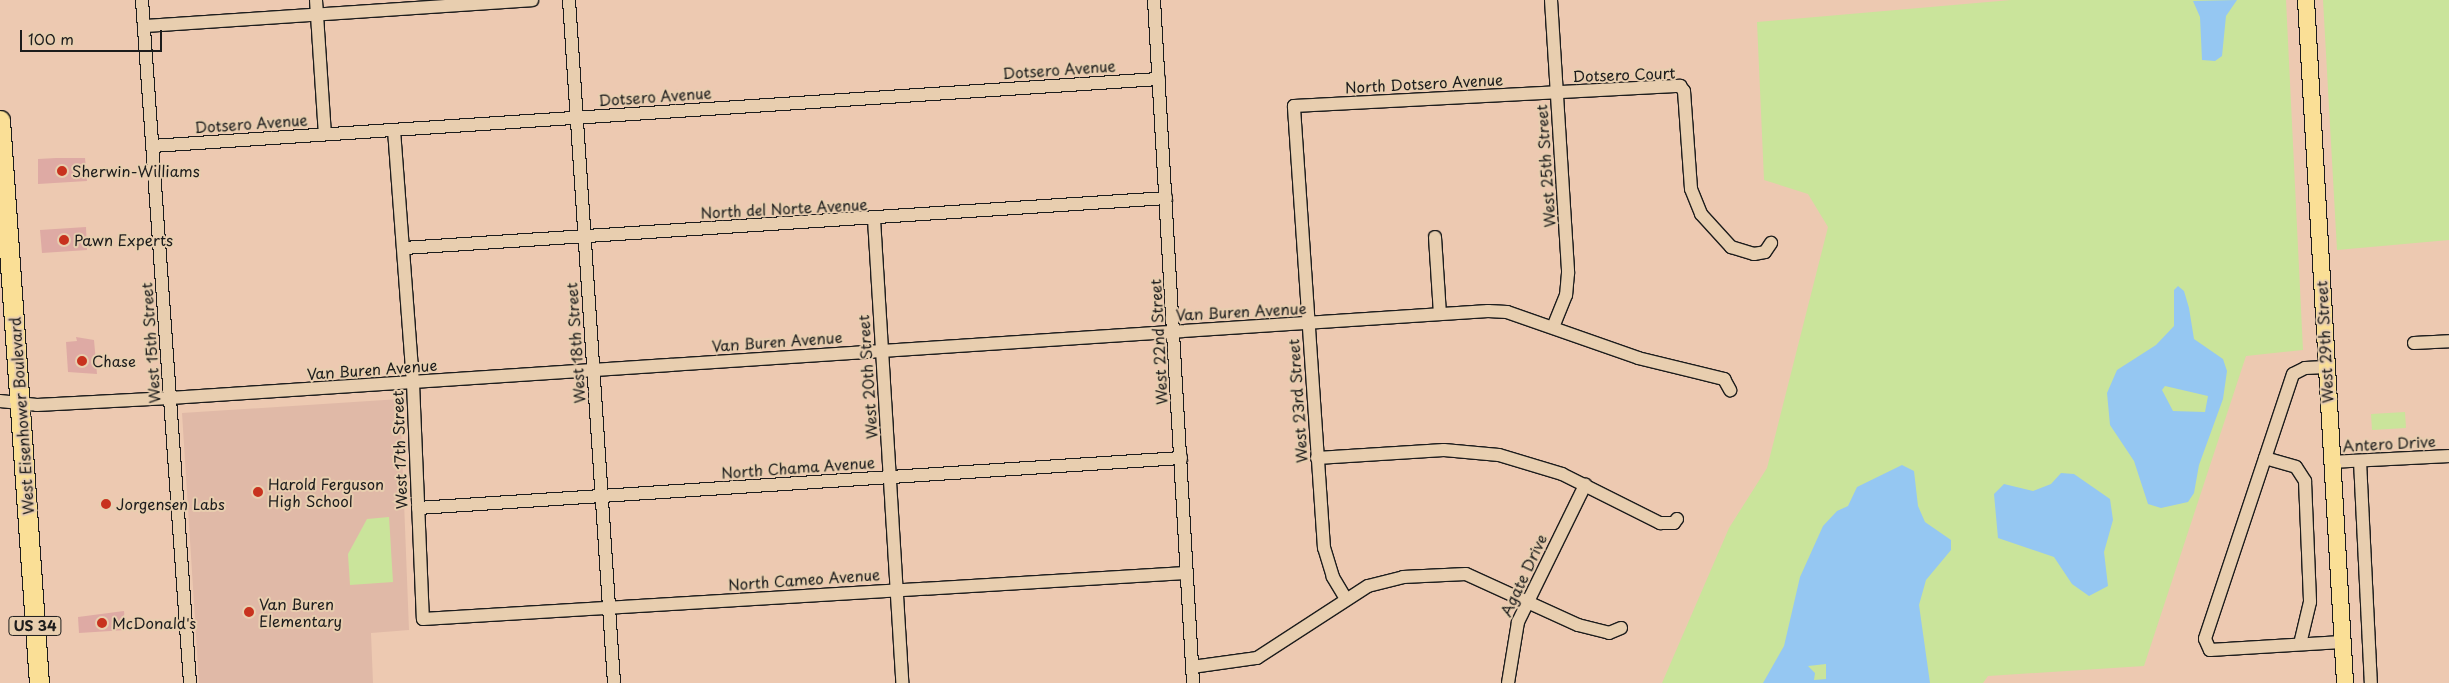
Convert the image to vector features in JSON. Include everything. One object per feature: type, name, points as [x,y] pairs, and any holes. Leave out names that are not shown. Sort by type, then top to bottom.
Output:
[{"type":"highway","name":"West Eisenhower Boulevard","points":[[0,132],[39,683]]},
{"type":"main road","name":"West 29th Street","points":[[2306,0],[2345,683]]},
{"type":"street","name":"West 15th Street","points":[[142,0],[190,683]]},
{"type":"street","points":[[316,0],[325,134]]},
{"type":"street","points":[[144,26],[532,0]]},
{"type":"street","name":"West 18th Street","points":[[570,0],[614,683]]},
{"type":"street","name":"West 22nd Street","points":[[1154,0],[1193,683]]},
{"type":"street","name":"West 25th Street","points":[[1551,0],[1568,279],[1553,327]]},
{"type":"street","name":"Dotsero Avenue","points":[[152,146],[1159,79]]},
{"type":"street","name":"Dotsero Court","points":[[1556,92],[1682,88],[1689,180],[1701,214],[1731,247],[1754,254],[1766,252],[1771,243]]},
{"type":"street","name":"North Dotsero Avenue","points":[[1294,106],[1556,92]]},
{"type":"street","name":"West 23rd Street","points":[[1294,106],[1324,548],[1333,577],[1346,599]]},
{"type":"street","name":"West 17th Street","points":[[394,130],[413,383],[423,620]]},
{"type":"street","name":"North del Norte Avenue","points":[[404,248],[874,219],[1166,198]]},
{"type":"street","name":"West 20th Street","points":[[874,219],[902,683]]},
{"type":"street","points":[[1434,237],[1440,314]]},
{"type":"street","name":"Van Buren Avenue","points":[[0,401],[20,406],[170,398],[1174,330],[1308,324],[1499,311],[1553,327],[1638,358],[1724,379],[1730,390]]},
{"type":"street","points":[[2414,343],[2449,341]]},
{"type":"street","points":[[2326,367],[2305,368],[2293,374],[2205,639],[2210,650],[2342,642]]},
{"type":"street","points":[[1317,458],[1429,450],[1476,452],[1540,466],[1585,485],[1660,523],[1674,523],[1677,519]]},
{"type":"street","name":"Antero Drive","points":[[2331,462],[2449,456]]},
{"type":"street","name":"North Chama Avenue","points":[[418,508],[1180,458]]},
{"type":"street","points":[[2266,458],[2296,467],[2305,481],[2310,602],[2300,644]]},
{"type":"street","points":[[2360,461],[2371,683]]},
{"type":"street","name":"Agate Drive","points":[[1508,683],[1512,642],[1527,601],[1585,485]]},
{"type":"street","name":"North Cameo Avenue","points":[[423,620],[1186,573]]},
{"type":"street","points":[[1192,667],[1257,658],[1346,599],[1387,580],[1457,574],[1600,632],[1614,633],[1621,628]]},
{"type":"shaded area","points":[[400,399],[409,630],[371,633],[373,683],[199,683],[182,413]]},
{"type":"green space","points":[[2011,0],[2286,0],[2303,350],[2246,356],[2144,666],[1988,676],[1983,683],[1662,683],[1729,528],[1767,468],[1828,227],[1808,194],[1764,180],[1757,22]]},
{"type":"green space","points":[[2323,0],[2449,0],[2449,240],[2337,250]]},
{"type":"green space","points":[[2405,412],[2406,428],[2372,430],[2371,414]]},
{"type":"green space","points":[[389,517],[393,582],[350,585],[348,554],[367,519]]},
{"type":"water","points":[[2237,0],[2226,16],[2222,56],[2215,61],[2202,60],[2200,17],[2193,1]]},
{"type":"water","points":[[2178,286],[2184,291],[2194,339],[2223,359],[2227,371],[2223,399],[2199,465],[2194,493],[2188,502],[2161,508],[2148,504],[2134,461],[2110,425],[2107,393],[2117,370],[2156,345],[2174,326],[2174,290]],"holes":[[[2165,386],[2208,396],[2205,412],[2173,411],[2162,390]]]},
{"type":"water","points":[[1902,465],[1914,471],[1918,506],[1925,522],[1951,540],[1951,550],[1926,580],[1919,605],[1930,683],[1763,683],[1784,646],[1800,577],[1823,526],[1837,511],[1848,506],[1857,487]],"holes":[[[1826,664],[1826,679],[1814,680],[1815,673],[1808,666]]]},
{"type":"water","points":[[2061,473],[2074,474],[2110,499],[2113,520],[2104,552],[2108,586],[2089,596],[2072,584],[2054,557],[1998,538],[1994,494],[2004,484],[2033,491],[2051,484]]},
{"type":"building","name":"Sherwin-Williams","points":[[85,158],[87,181],[38,184],[38,159]]},
{"type":"building","name":"Pawn Experts","points":[[86,227],[87,250],[42,253],[40,230]]},
{"type":"building","name":"Chase","points":[[76,337],[94,340],[97,374],[68,372],[66,342],[77,341]]},
{"type":"building","name":"McDonald's","points":[[124,611],[126,630],[79,633],[78,617]]},
{"type":"place","name":"Sherwin-Williams","points":[[62,171]]},
{"type":"place","name":"Pawn Experts","points":[[64,240]]},
{"type":"place","name":"Chase","points":[[82,361]]},
{"type":"place","name":"Harold Ferguson High School","points":[[258,492]]},
{"type":"place","name":"Jorgensen Labs","points":[[106,504]]},
{"type":"place","name":"Van Buren Elementary","points":[[249,612]]},
{"type":"place","name":"McDonald's","points":[[102,623]]}]
